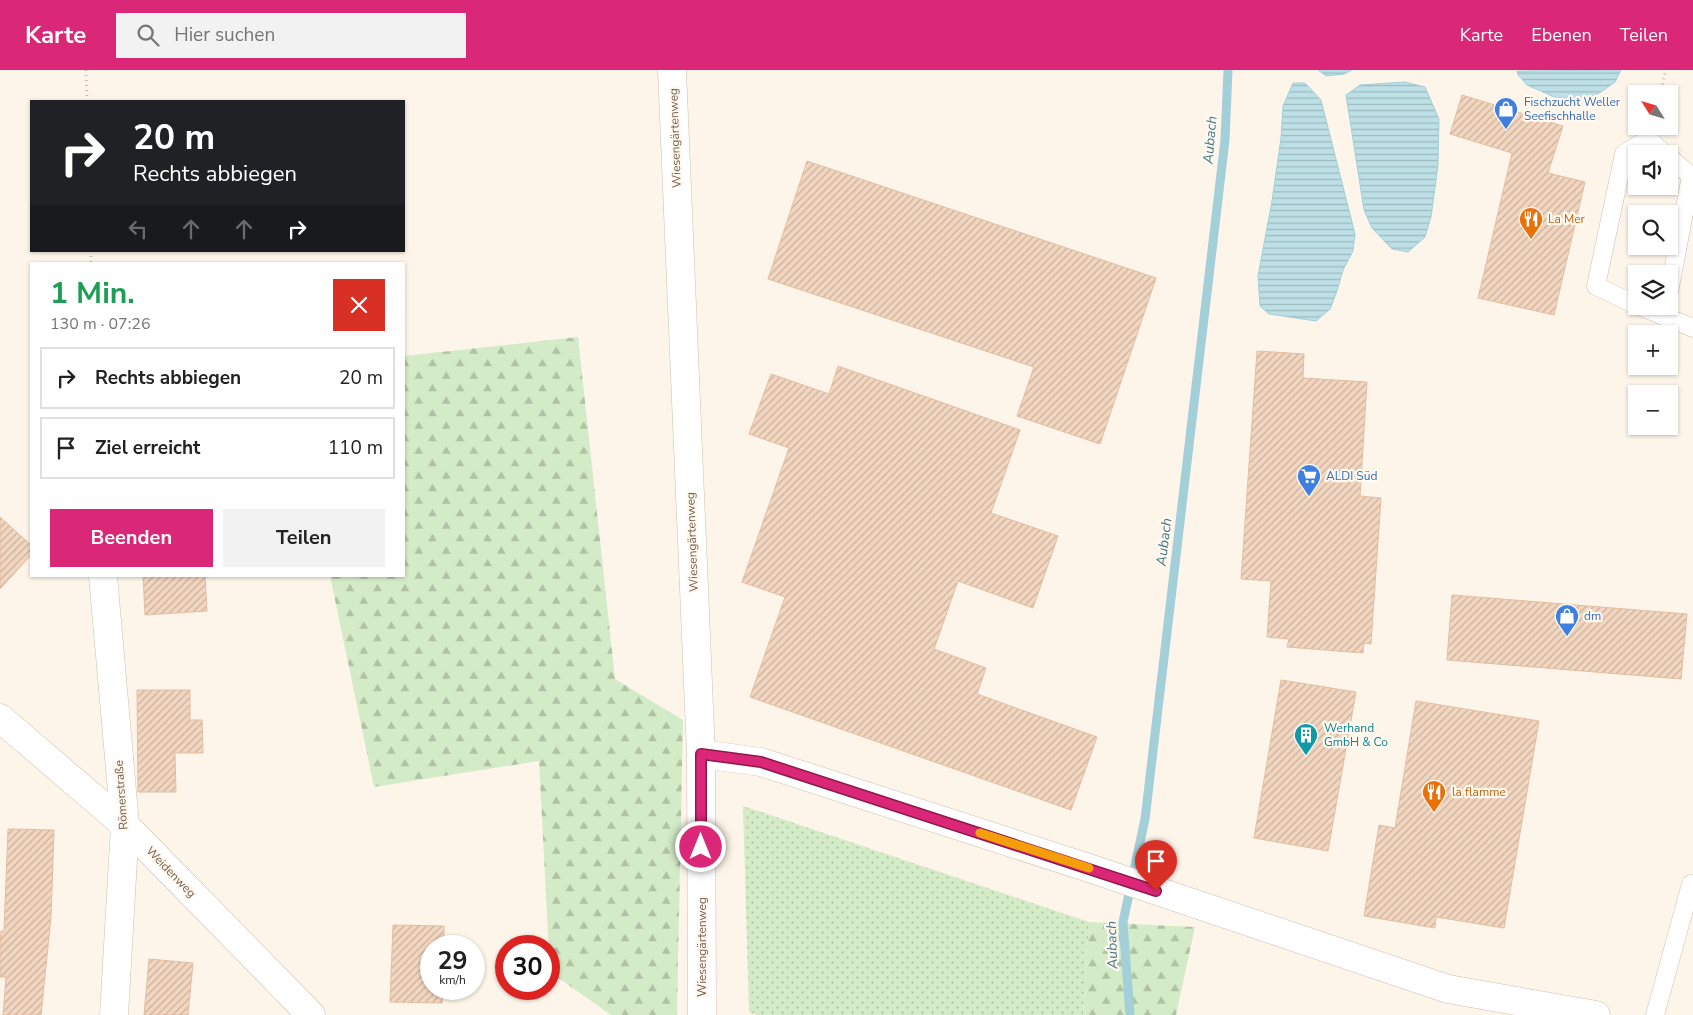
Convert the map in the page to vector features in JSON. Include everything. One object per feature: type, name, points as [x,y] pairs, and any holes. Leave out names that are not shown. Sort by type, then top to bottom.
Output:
[{"type":"street","name":"Wiesengärtenweg","points":[[672,70],[701,754],[702,1015]]},
{"type":"street","name":"Römerstraße","points":[[103,577],[124,825],[114,1015]]},
{"type":"street","name":"Weidenweg","points":[[0,718],[124,825],[311,1015]]},
{"type":"street","points":[[701,754],[761,762],[1089,868],[1448,989],[1596,1015]]},
{"type":"lane","points":[[1638,145],[1648,139],[1655,145]]},
{"type":"lane","points":[[1628,152],[1624,154],[1596,286],[1628,301]]},
{"type":"lane","points":[[1674,265],[1691,176],[1678,165]]},
{"type":"lane","points":[[1670,315],[1693,328]]},
{"type":"lane","points":[[1655,1015],[1691,884]]},
{"type":"path","points":[[86,70],[87,100]]},
{"type":"path","points":[[1662,85],[1666,70]]},
{"type":"green space","points":[[578,337],[615,679],[683,720],[677,1015],[611,1015],[560,979],[560,935],[548,935],[539,761],[374,787],[330,577],[405,577],[405,356]]},
{"type":"green space","points":[[743,806],[1089,922],[1083,1015],[757,1015],[749,1012]]},
{"type":"green space","points":[[1089,922],[1195,927],[1176,1015],[1083,1015]]},
{"type":"water","points":[[1318,70],[1352,70],[1344,74],[1326,76]]},
{"type":"water","points":[[1621,70],[1615,82],[1589,98],[1561,100],[1527,85],[1518,75],[1517,71]]},
{"type":"water","points":[[1405,82],[1425,87],[1439,119],[1438,165],[1431,217],[1425,237],[1408,252],[1392,249],[1372,228],[1364,210],[1346,95],[1360,85]]},
{"type":"water","points":[[1293,83],[1305,83],[1321,100],[1355,234],[1353,251],[1343,270],[1330,309],[1316,321],[1269,314],[1260,306],[1258,276],[1272,201],[1281,138],[1283,106]]},
{"type":"building","name":"La Mer","points":[[1462,95],[1563,126],[1548,173],[1585,182],[1554,315],[1478,298],[1512,153],[1450,134]]},
{"type":"building","points":[[807,161],[1156,278],[1100,444],[1017,416],[1034,367],[768,279]]},
{"type":"building","name":"ALDI Süd","points":[[1257,351],[1304,354],[1303,378],[1367,382],[1360,496],[1381,498],[1371,644],[1364,643],[1363,653],[1287,647],[1289,639],[1267,637],[1271,581],[1241,579]]},
{"type":"building","points":[[838,366],[1020,430],[991,513],[1058,536],[1033,608],[958,581],[934,649],[986,668],[977,694],[1097,737],[1071,810],[750,697],[785,597],[742,582],[789,448],[749,434],[771,374],[829,394]]},
{"type":"building","points":[[0,517],[30,544],[30,556],[0,589]]},
{"type":"building","points":[[143,577],[205,577],[207,611],[145,615]]},
{"type":"building","name":"dm","points":[[1452,595],[1687,614],[1681,679],[1447,660]]},
{"type":"building","name":"Werhand GmbH & Co","points":[[1281,680],[1356,692],[1328,851],[1254,838]]},
{"type":"building","points":[[137,690],[190,690],[190,720],[202,720],[203,753],[175,753],[176,792],[138,792]]},
{"type":"building","points":[[1416,701],[1539,721],[1504,928],[1436,917],[1435,928],[1364,916],[1379,825],[1395,828]]},
{"type":"building","points":[[8,829],[54,830],[51,917],[41,1015],[3,1015],[6,977],[0,977],[0,945],[1,931],[4,931]]},
{"type":"building","points":[[393,925],[444,926],[444,935],[420,935],[420,1000],[442,1000],[442,1003],[390,1002]]},
{"type":"building","points":[[149,959],[193,963],[188,1015],[144,1015]]},
{"type":"waterway","name":"Aubach","points":[[1130,1015],[1123,922],[1145,819],[1225,140],[1228,70]]},
{"type":"slow traffic","points":[[980,833],[1089,868]]},
{"type":"place","name":"Fischzucht Weller Seefischhalle","points":[[1506,130]]},
{"type":"place","name":"La Mer","points":[[1531,240]]},
{"type":"place","name":"ALDI Süd","points":[[1309,497]]},
{"type":"place","name":"dm","points":[[1567,637]]},
{"type":"place","name":"Werhand GmbH & Co","points":[[1306,756]]},
{"type":"place","name":"la flamme","points":[[1434,813]]},
{"type":"route","points":[[701,847],[701,754],[761,762],[1156,891]]}]
